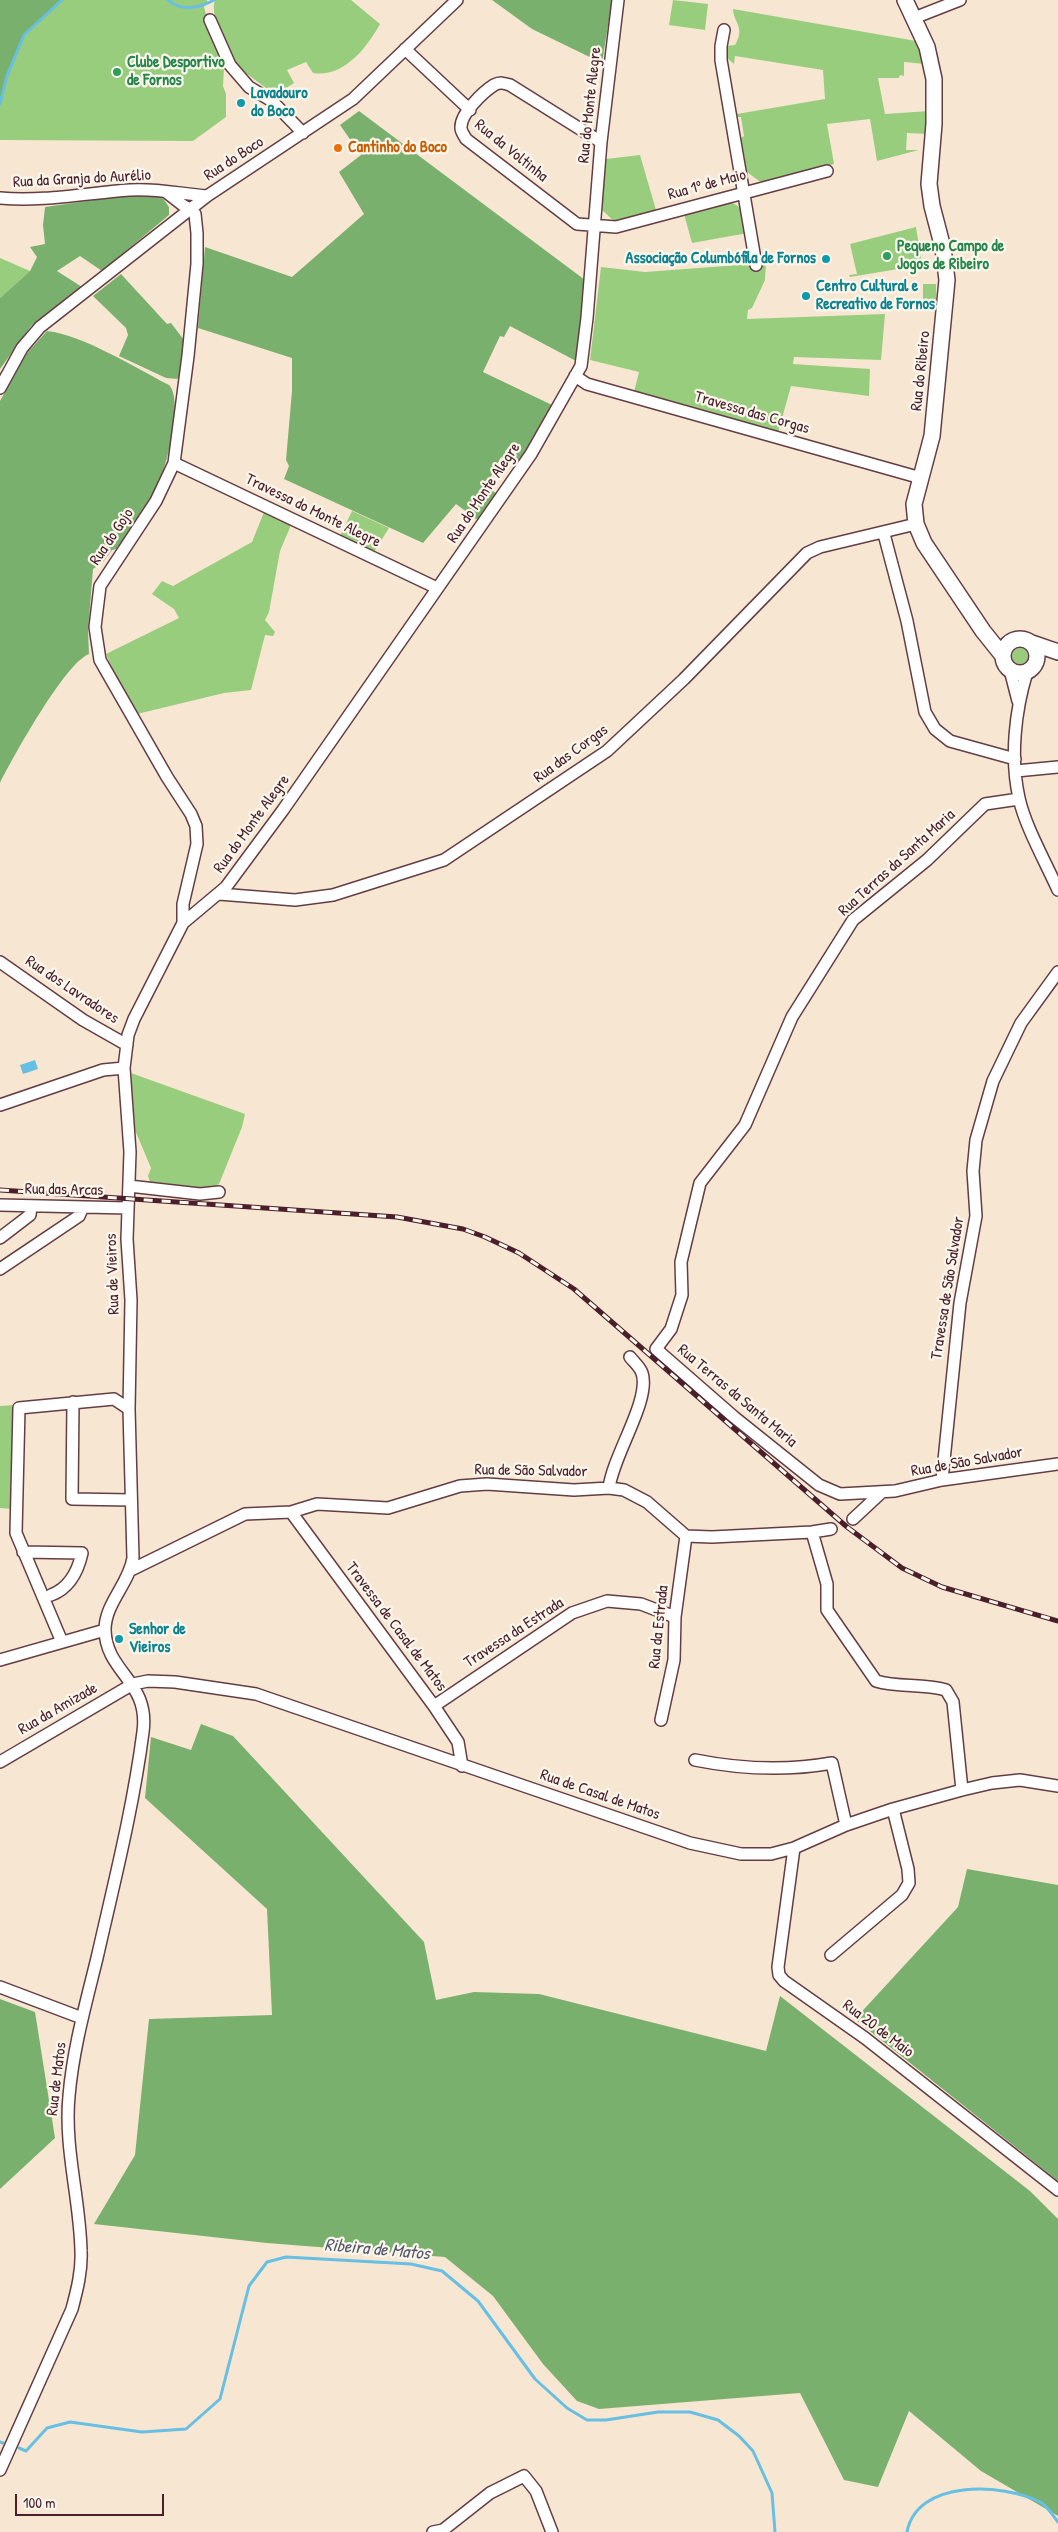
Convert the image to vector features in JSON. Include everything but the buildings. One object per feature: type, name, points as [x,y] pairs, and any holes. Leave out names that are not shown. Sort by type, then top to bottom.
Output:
[{"type":"main road","name":"Rua do Ribeiro","points":[[905,0],[929,54],[934,79],[933,134],[929,184],[932,206],[943,248],[947,280],[932,436],[914,504],[916,524],[924,543],[979,622],[983,631],[1003,656]]},
{"type":"main road","name":"Rua do Ribeiro","points":[[979,622],[1001,634],[1016,639]]},
{"type":"main road","points":[[1016,639],[1027,640],[1058,652],[1021,673],[1010,670],[1006,666],[1003,656],[1007,645],[1016,639]]},
{"type":"main road","points":[[1031,669],[1038,653],[1032,643]]},
{"type":"street","name":"Rua do Boco","points":[[0,388],[22,348],[47,322],[207,196],[353,99],[457,0]]},
{"type":"street","name":"Rua do Monte Alegre","points":[[183,923],[219,894],[283,810],[531,454],[580,366],[583,353],[601,142],[618,0]]},
{"type":"street","points":[[914,18],[960,0]]},
{"type":"street","points":[[210,20],[230,65],[250,87],[272,101],[303,133]]},
{"type":"street","points":[[724,30],[720,46],[721,60],[745,191],[756,265]]},
{"type":"street","points":[[406,49],[470,110]]},
{"type":"street","name":"Rua da Voltinha","points":[[594,227],[577,224],[466,139],[461,131],[462,122],[470,110],[495,85],[502,83],[510,84],[601,142]]},
{"type":"street","name":"Rua 1º de Maio","points":[[594,227],[616,227],[745,191],[827,171]]},
{"type":"street","name":"Rua da Granja do Aurélio","points":[[0,198],[30,200],[64,198],[132,190],[207,196]]},
{"type":"street","name":"Rua da Granja do Aurélio","points":[[166,192],[191,209]]},
{"type":"street","name":"Rua do Gojo","points":[[183,923],[183,904],[198,844],[196,826],[100,660],[96,627],[97,597],[104,576],[156,500],[174,462],[197,264],[197,224],[191,209]]},
{"type":"street","name":"Travessa das Corgas","points":[[575,376],[597,386],[921,478]]},
{"type":"street","name":"Travessa do Monte Alegre","points":[[174,462],[438,588]]},
{"type":"street","name":"Rua das Corgas","points":[[219,894],[295,900],[333,895],[444,860],[607,751],[684,679],[807,553],[820,547],[884,534],[916,524]]},
{"type":"street","points":[[884,534],[907,621],[925,712],[935,730],[950,741],[1015,765],[1058,767]]},
{"type":"street","points":[[1018,701],[1031,669]]},
{"type":"street","points":[[1010,670],[1018,701],[1015,765],[1019,799],[1058,890]]},
{"type":"street","name":"Rua Terras da Santa Maria","points":[[882,1492],[840,1494],[819,1484],[734,1418],[656,1349],[671,1329],[682,1295],[681,1262],[700,1183],[745,1125],[792,1016],[853,920],[927,860],[985,804],[1019,799]]},
{"type":"street","name":"Rua de Vieiros","points":[[131,1570],[129,1408],[131,1300],[128,1208],[130,1152],[124,1068],[127,1044],[134,1019],[183,923]]},
{"type":"street","name":"Rua dos Lavradores","points":[[0,962],[84,1020],[127,1044]]},
{"type":"street","name":"Travessa de São Salvador","points":[[942,1480],[960,1303],[976,1216],[973,1171],[976,1140],[993,1081],[1021,1023],[1058,972]]},
{"type":"street","points":[[0,1105],[103,1070],[124,1068]]},
{"type":"street","points":[[129,1186],[200,1194],[219,1192]]},
{"type":"street","name":"Rua das Arcas","points":[[0,1205],[128,1208]]},
{"type":"street","points":[[0,1238],[30,1215],[31,1206]]},
{"type":"street","points":[[0,1269],[80,1216],[83,1207]]},
{"type":"street","points":[[609,1488],[611,1471],[637,1413],[644,1383],[642,1371],[630,1357]]},
{"type":"street","points":[[62,1642],[16,1533],[19,1408],[114,1399],[129,1408]]},
{"type":"street","points":[[73,1402],[72,1499],[131,1500]]},
{"type":"street","name":"Rua de São Salvador","points":[[882,1492],[895,1491],[942,1480],[1058,1464]]},
{"type":"street","name":"Rua de São Salvador","points":[[131,1570],[245,1514],[291,1512],[317,1504],[388,1508],[460,1486],[487,1484],[574,1490],[609,1488],[624,1490],[647,1502],[686,1536]]},
{"type":"street","points":[[853,1519],[882,1492]]},
{"type":"street","name":"Travessa de Casal de Matos","points":[[291,1512],[434,1706],[458,1742],[462,1766]]},
{"type":"street","points":[[686,1536],[712,1537],[812,1532],[831,1529]]},
{"type":"street","points":[[812,1532],[827,1584],[827,1610],[876,1680],[889,1685],[933,1686],[946,1690],[953,1702],[962,1790]]},
{"type":"street","name":"Rua da Estrada","points":[[661,1720],[674,1660],[675,1617],[686,1536]]},
{"type":"street","points":[[23,1552],[82,1553],[78,1570],[70,1582],[51,1595]]},
{"type":"street","points":[[131,1570],[115,1597],[106,1618],[105,1630],[112,1658],[133,1684]]},
{"type":"street","name":"Travessa da Estrada","points":[[434,1706],[572,1613],[607,1601],[642,1604],[675,1617]]},
{"type":"street","points":[[0,1660],[105,1630]]},
{"type":"street","name":"Rua de Casal de Matos","points":[[133,1684],[148,1681],[175,1682],[256,1694],[462,1766],[710,1849],[741,1854],[771,1854],[794,1848],[846,1825],[893,1808],[992,1783],[1020,1780],[1058,1786]]},
{"type":"street","name":"Rua da Amizade","points":[[0,1762],[133,1684]]},
{"type":"street","name":"Rua de Matos","points":[[0,2470],[72,2309],[79,2284],[81,2244],[68,2126],[69,2095],[82,2018],[131,1811],[144,1718],[143,1707],[133,1684]]},
{"type":"street","points":[[695,1760],[730,1767],[805,1768],[832,1763],[846,1825]]},
{"type":"street","points":[[831,1955],[902,1895],[908,1883],[908,1869],[893,1808]]},
{"type":"street","name":"Rua 20 de Maio","points":[[794,1848],[778,1967],[779,1975],[784,1981],[865,2038],[1058,2190]]},
{"type":"street","points":[[0,1987],[82,2018]]},
{"type":"street","points":[[433,2532],[443,2530],[490,2493],[524,2476],[536,2491],[552,2532]]},
{"type":"green space","points":[[0,0],[62,0],[24,35],[7,76],[0,104]]},
{"type":"green space","name":"Clube Desportivo de Fornos","points":[[61,0],[207,0],[208,3],[204,6],[208,24],[224,68],[223,86],[226,94],[226,117],[193,141],[0,140],[0,104],[7,76],[24,35]]},
{"type":"green space","points":[[215,0],[351,0],[380,24],[361,51],[344,66],[334,71],[313,73],[306,62],[287,70],[294,83],[275,95],[244,72],[229,57],[215,21]]},
{"type":"green space","points":[[492,0],[612,0],[602,63],[532,29]]},
{"type":"green space","points":[[673,0],[708,4],[705,30],[669,25]]},
{"type":"green space","points":[[733,9],[916,41],[925,64],[904,62],[904,76],[900,75],[899,78],[878,78],[885,114],[929,111],[929,134],[907,133],[906,150],[919,150],[877,161],[870,119],[827,124],[834,164],[764,182],[759,181],[747,172],[741,138],[744,136],[741,117],[737,117],[737,114],[825,99],[823,70],[735,56],[734,64],[726,57],[726,46],[735,45],[739,34]]},
{"type":"green space","points":[[359,111],[585,280],[576,361],[510,326],[504,337],[500,336],[483,372],[552,405],[519,464],[501,457],[486,486],[497,494],[479,521],[456,504],[423,543],[284,479],[289,466],[286,460],[292,391],[292,358],[198,328],[205,247],[292,277],[364,214],[339,172],[361,155],[340,125]]},
{"type":"green space","points":[[640,155],[656,210],[615,222],[602,210],[606,159]]},
{"type":"green space","points":[[129,195],[162,197],[169,207],[169,215],[102,271],[80,256],[57,271],[82,287],[31,326],[0,369],[0,298],[30,271],[37,257],[30,247],[45,244],[43,225],[45,207]]},
{"type":"green space","points":[[728,202],[741,209],[748,233],[692,243],[684,214]]},
{"type":"green space","name":"Pequeno Campo de Jogos de Ribeiro","points":[[916,227],[922,265],[850,277],[849,275],[857,274],[850,244]]},
{"type":"green space","points":[[0,258],[30,271],[0,298]]},
{"type":"green space","points":[[766,263],[765,280],[752,308],[748,310],[747,319],[885,314],[881,360],[794,357],[793,364],[870,369],[869,396],[791,386],[778,433],[634,392],[639,372],[590,360],[601,267],[645,272]]},
{"type":"green space","points":[[121,274],[167,324],[171,323],[184,340],[180,376],[177,379],[166,378],[119,356],[128,335],[126,328],[93,296]]},
{"type":"green space","points":[[923,284],[936,284],[936,308],[923,308]]},
{"type":"green space","points":[[47,331],[93,345],[169,385],[173,393],[175,405],[174,419],[165,466],[153,496],[116,549],[112,550],[103,562],[93,569],[88,630],[89,654],[79,661],[67,674],[40,712],[0,783],[0,401],[26,354]]},
{"type":"green space","points":[[352,511],[389,528],[374,552],[340,536]]},
{"type":"green space","points":[[264,512],[291,525],[280,551],[269,612],[265,620],[275,632],[273,636],[265,635],[251,690],[224,693],[137,714],[121,688],[106,654],[179,618],[174,609],[152,594],[162,581],[173,586],[252,542]]},
{"type":"green space","points":[[1017,648],[1023,648],[1028,653],[1026,662],[1017,664],[1012,659],[1012,653]]},
{"type":"green space","points":[[131,1073],[245,1114],[242,1127],[219,1184],[204,1191],[151,1185],[148,1176],[151,1168],[135,1130]]},
{"type":"green space","points":[[15,1405],[12,1509],[0,1508],[0,1406]]},
{"type":"green space","points":[[201,1724],[233,1736],[424,1942],[436,2000],[474,1992],[539,1994],[766,2051],[780,1996],[1030,2191],[1058,2219],[1058,2516],[981,2471],[909,2411],[878,2487],[844,2480],[800,2393],[599,2409],[577,2401],[543,2364],[493,2296],[445,2257],[267,2243],[94,2224],[135,2155],[149,2019],[272,2015],[267,1909],[145,1798],[151,1737],[191,1750]]},
{"type":"green space","points":[[967,1869],[1058,1885],[1058,2181],[855,2019],[958,1907]]},
{"type":"green space","points":[[0,1999],[35,2012],[55,2138],[0,2189]]},
{"type":"water","points":[[35,1060],[38,1069],[23,1074],[20,1065]]},
{"type":"waterway","points":[[0,104],[7,76],[24,35],[62,0]]},
{"type":"waterway","points":[[168,0],[173,4],[191,8],[214,0]]},
{"type":"waterway","name":"Ribeira de Matos","points":[[19,2448],[26,2451],[47,2428],[70,2422],[142,2432],[186,2429],[220,2399],[249,2286],[267,2262],[286,2257],[411,2264],[442,2271],[478,2301],[535,2379],[567,2408],[587,2420],[606,2420],[658,2412],[690,2412],[718,2420],[739,2436],[753,2451],[772,2493],[775,2532]]},
{"type":"waterway","name":"Ribeira de Matos","points":[[907,2532],[914,2515],[927,2502],[944,2494],[963,2490],[1005,2491],[1024,2496],[1043,2503],[1058,2522]]},
{"type":"railway","points":[[0,1190],[397,1217],[463,1229],[485,1237],[519,1253],[574,1289],[847,1527],[902,1568],[942,1587],[1058,1621]]},
{"type":"place","name":"Clube Desportivo de Fornos","points":[[117,72]]},
{"type":"place","name":"Lavadouro do Boco","points":[[241,103]]},
{"type":"place","name":"Cantinho do Boco","points":[[338,148]]},
{"type":"place","name":"Pequeno Campo de Jogos de Ribeiro","points":[[887,256]]},
{"type":"place","name":"Associação Columbófila de Fornos","points":[[826,259]]},
{"type":"place","name":"Centro Cultural e Recreativo de Fornos","points":[[806,296]]},
{"type":"place","name":"Senhor de Vieiros","points":[[119,1639]]}]
